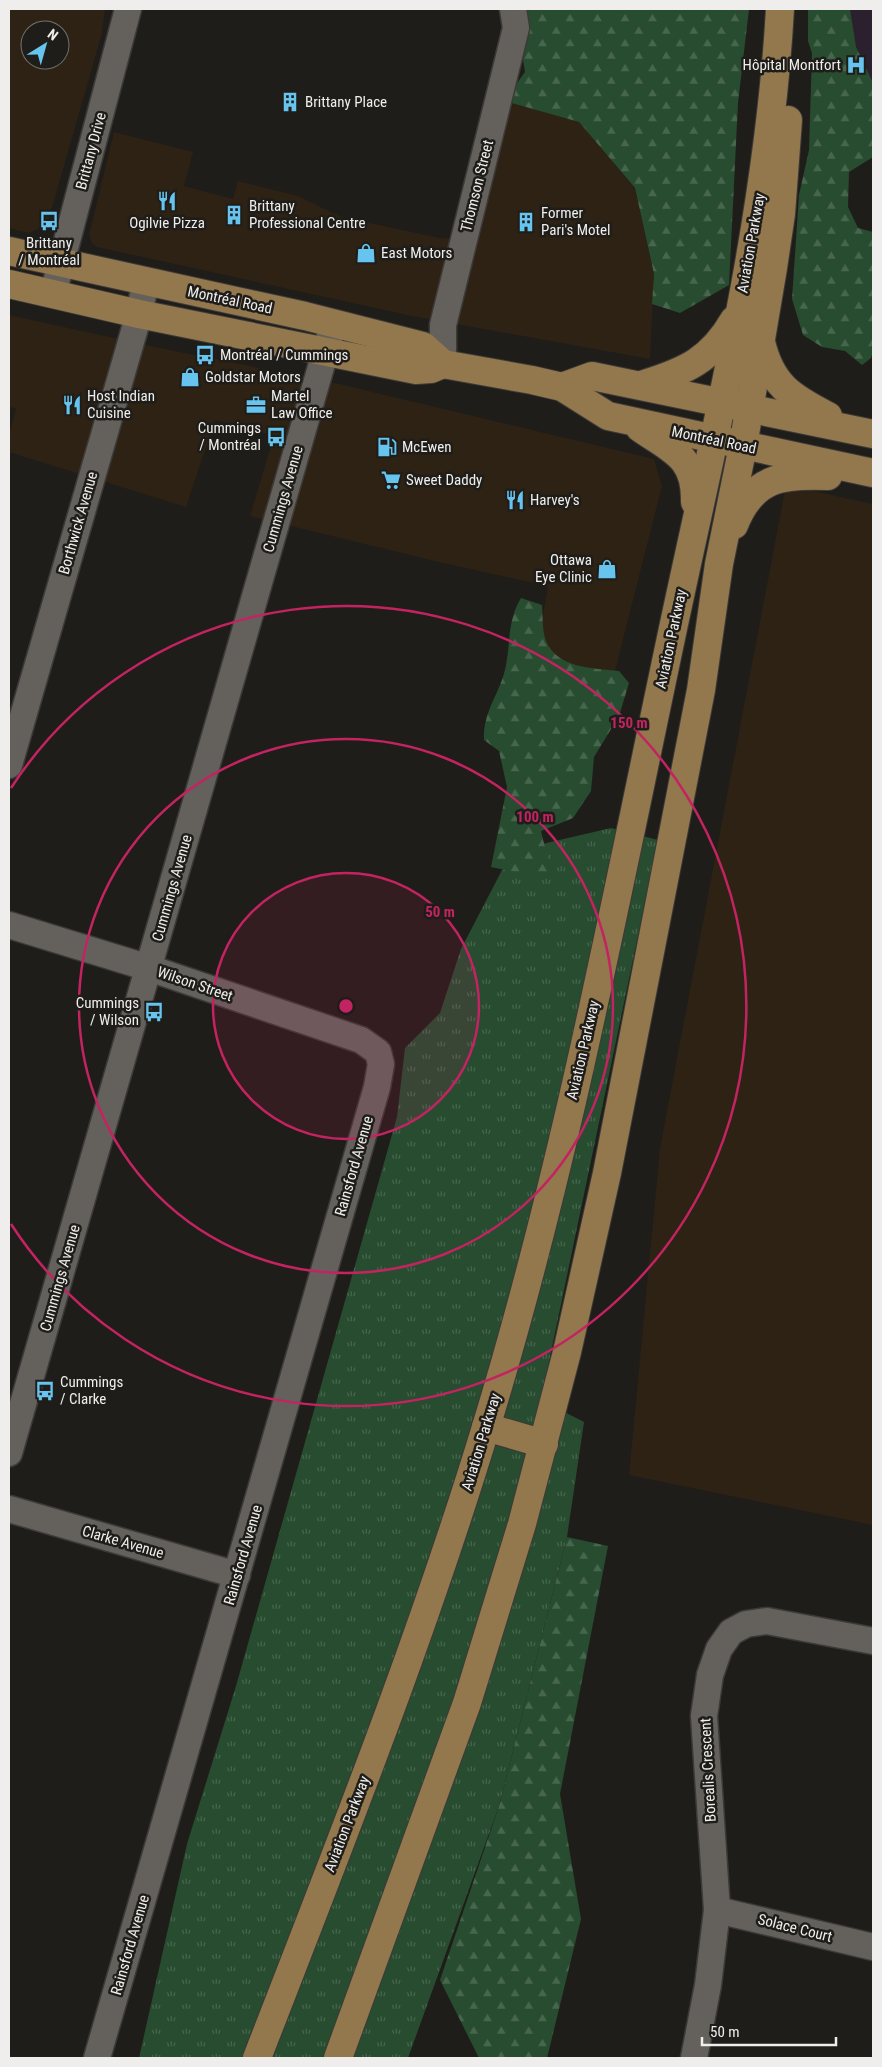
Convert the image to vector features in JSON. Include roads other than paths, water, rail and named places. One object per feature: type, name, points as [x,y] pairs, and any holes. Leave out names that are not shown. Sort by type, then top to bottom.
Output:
[{"type":"main road","name":"Aviation Parkway","points":[[257,2058],[423,1621],[486,1427],[518,1319],[560,1153],[610,928],[722,401],[740,310],[773,108],[780,9]]},
{"type":"main road","name":"Aviation Parkway","points":[[338,2058],[467,1703],[544,1444],[595,1230],[637,1025],[701,690],[719,564],[750,408],[781,214],[788,112],[790,9]]},
{"type":"main road","name":"Montréal Road","points":[[9,251],[334,323],[423,346],[443,364],[562,387],[608,416],[873,473]]},
{"type":"main road","name":"Montréal Road","points":[[9,284],[139,314],[325,350],[416,370],[430,369],[443,364]]},
{"type":"main road","points":[[642,385],[697,364],[723,339],[740,310]]},
{"type":"main road","points":[[760,336],[766,363],[780,385],[802,402],[862,431]]},
{"type":"main road","points":[[562,387],[592,376],[862,431]]},
{"type":"main road","points":[[628,421],[687,462],[695,482],[695,524]]},
{"type":"main road","points":[[719,564],[742,508],[766,483],[780,477],[796,475],[873,477]]},
{"type":"main road","points":[[486,1427],[544,1444]]},
{"type":"street","name":"Brittany Drive","points":[[52,294],[128,9]]},
{"type":"street","name":"Thomson Street","points":[[443,364],[442,324],[516,28],[512,9]]},
{"type":"street","name":"Borthwick Avenue","points":[[9,765],[139,314],[146,281]]},
{"type":"street","name":"Cummings Avenue","points":[[9,1453],[334,323]]},
{"type":"street","name":"Wilson Street","points":[[9,924],[149,968],[361,1040],[378,1052]]},
{"type":"street","name":"Rainsford Avenue","points":[[97,2058],[377,1087],[380,1064],[378,1052]]},
{"type":"street","name":"Clarke Avenue","points":[[9,1509],[237,1575]]},
{"type":"street","name":"Borealis Crescent","points":[[694,2058],[708,1985],[717,1910],[704,1716],[710,1675],[719,1649],[731,1632],[746,1624],[767,1621],[873,1641]]},
{"type":"street","name":"Solace Court","points":[[717,1910],[873,1947]]},
{"type":"place","name":"Hôpital Montfort","points":[[856,65]]},
{"type":"place","name":"Brittany Place","points":[[290,102]]},
{"type":"place","name":"Ogilvie Pizza","points":[[167,201]]},
{"type":"place","name":"Brittany Professional Centre","points":[[234,215]]},
{"type":"place","name":"Brittany / Montréal","points":[[49,221]]},
{"type":"place","name":"Former Pari's Motel","points":[[526,222]]},
{"type":"place","name":"East Motors","points":[[366,253]]},
{"type":"place","name":"Montréal / Cummings","points":[[205,355]]},
{"type":"place","name":"Goldstar Motors","points":[[190,377]]},
{"type":"place","name":"Host Indian Cuisine","points":[[72,405]]},
{"type":"place","name":"Martel Law Office","points":[[256,405]]},
{"type":"place","name":"Cummings / Montréal","points":[[276,437]]},
{"type":"place","name":"McEwen","points":[[387,447]]},
{"type":"place","name":"Sweet Daddy","points":[[391,480]]},
{"type":"place","name":"Harvey's","points":[[515,500]]},
{"type":"place","name":"Ottawa Eye Clinic","points":[[607,569]]},
{"type":"place","name":"Cummings / Wilson","points":[[154,1012]]},
{"type":"place","name":"Cummings / Clarke","points":[[45,1391]]}]
